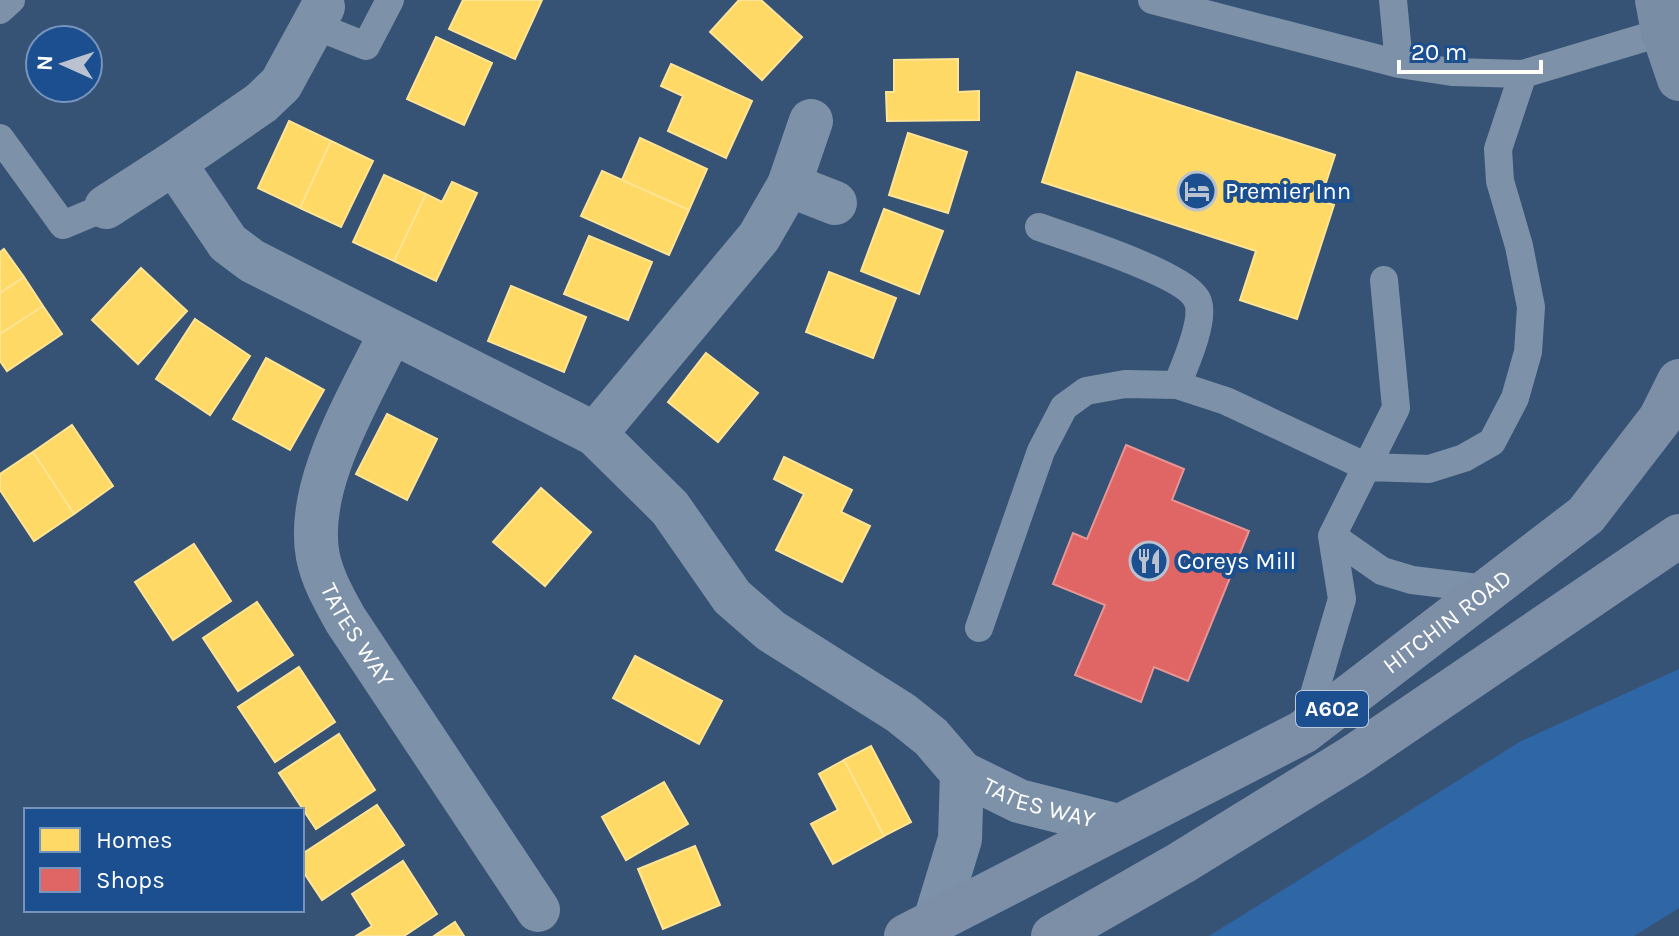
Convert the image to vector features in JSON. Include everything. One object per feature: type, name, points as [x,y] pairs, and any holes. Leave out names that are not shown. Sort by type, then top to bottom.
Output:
[{"type":"main road","name":"HITCHIN ROAD","points":[[920,930],[1303,732],[1586,515],[1660,419],[1679,381]]},
{"type":"main road","name":"A602","points":[[1053,936],[1181,863],[1353,757],[1679,536]]},
{"type":"street","points":[[106,207],[261,103],[281,84],[316,11]]},
{"type":"street","points":[[1660,16],[1679,79]]},
{"type":"street","points":[[595,434],[646,368],[729,277],[759,237],[789,185],[811,121]]},
{"type":"street","name":"TATES WAY","points":[[174,163],[228,243],[278,277],[595,434],[670,508],[732,597],[771,631],[901,713],[931,737],[962,773],[1019,801],[1119,826]]},
{"type":"street","points":[[789,185],[835,203]]},
{"type":"street","name":"TATES WAY","points":[[391,332],[320,491],[316,522],[318,556],[327,585],[345,619],[538,910]]},
{"type":"street","name":"TATES WAY","points":[[920,930],[960,839],[962,773]]},
{"type":"lane","points":[[0,10],[11,0]]},
{"type":"lane","points":[[316,11],[366,46],[390,0]]},
{"type":"lane","points":[[1152,0],[1399,64],[1452,72],[1523,74],[1660,16]]},
{"type":"lane","points":[[1393,0],[1399,64]]},
{"type":"lane","points":[[979,628],[1041,451],[1064,407],[1086,391],[1125,384],[1177,385],[1226,401],[1367,467],[1429,469],[1464,458],[1492,442],[1515,398],[1528,352],[1531,307],[1519,246],[1500,181],[1498,149],[1523,74]]},
{"type":"lane","points":[[0,138],[63,225],[106,207]]},
{"type":"lane","points":[[1039,227],[1174,278],[1193,293],[1200,305],[1177,385]]},
{"type":"lane","points":[[1303,732],[1342,599],[1332,536],[1396,408],[1384,280]]},
{"type":"lane","points":[[1332,536],[1382,571],[1412,580],[1486,589]]},
{"type":"shaded area","points":[[1679,669],[1679,908],[1634,936],[1209,936],[1521,741]]},
{"type":"building: Homes","points":[[463,0],[542,0],[515,59],[449,29]]},
{"type":"building: Homes","points":[[739,0],[761,0],[802,37],[762,80],[710,32]]},
{"type":"building: Homes","points":[[436,37],[492,63],[464,125],[407,99]]},
{"type":"building: Homes","points":[[958,59],[958,92],[979,91],[979,120],[887,121],[886,92],[894,92],[894,60]]},
{"type":"building: Homes","points":[[671,64],[752,101],[726,158],[668,131],[683,96],[661,86]]},
{"type":"building: Homes","name":"Premier Inn","points":[[1077,72],[1335,155],[1320,201],[1334,205],[1297,319],[1240,300],[1256,251],[1042,182]]},
{"type":"building: Homes","points":[[289,121],[331,141],[300,208],[258,188]]},
{"type":"building: Homes","points":[[908,133],[967,152],[948,213],[889,195]]},
{"type":"building: Homes","points":[[640,138],[707,169],[689,210],[622,180]]},
{"type":"building: Homes","points":[[331,141],[373,161],[341,227],[300,208]]},
{"type":"building: Homes","points":[[602,171],[689,210],[669,255],[581,216]]},
{"type":"building: Homes","points":[[384,175],[426,194],[394,261],[353,242]]},
{"type":"building: Homes","points":[[452,182],[477,193],[436,281],[394,261],[426,194],[442,202]]},
{"type":"building: Homes","points":[[884,209],[943,231],[919,294],[861,271]]},
{"type":"building: Homes","points":[[589,236],[652,262],[628,320],[564,294]]},
{"type":"building: Homes","points":[[4,249],[24,277],[0,293],[0,252]]},
{"type":"building: Homes","points":[[141,268],[187,311],[138,364],[92,320]]},
{"type":"building: Homes","points":[[829,272],[896,298],[873,358],[806,332]]},
{"type":"building: Homes","points":[[24,277],[43,306],[0,334],[0,293]]},
{"type":"building: Homes","points":[[511,286],[586,317],[564,372],[488,341]]},
{"type":"building: Homes","points":[[43,306],[62,334],[7,371],[0,361],[0,334]]},
{"type":"building: Homes","points":[[195,319],[250,356],[210,415],[156,379]]},
{"type":"building: Homes","points":[[706,353],[758,393],[718,442],[668,402]]},
{"type":"building: Homes","points":[[266,358],[324,390],[290,450],[233,419]]},
{"type":"building: Homes","points":[[387,414],[437,439],[407,500],[356,474]]},
{"type":"building: Homes","points":[[72,425],[113,486],[74,514],[33,452]]},
{"type":"building: Homes","points":[[33,452],[74,514],[34,541],[0,490],[0,474]]},
{"type":"building: Homes","points":[[784,457],[852,490],[841,512],[870,526],[842,582],[776,550],[804,494],[774,479]]},
{"type":"building: Homes","points":[[541,488],[591,532],[545,586],[493,542]]},
{"type":"building: Homes","points":[[194,544],[231,601],[173,640],[135,582]]},
{"type":"building: Homes","points":[[257,602],[293,655],[238,691],[203,638]]},
{"type":"building: Homes","points":[[635,656],[722,701],[699,744],[613,698]]},
{"type":"building: Homes","points":[[299,667],[335,722],[275,762],[238,707]]},
{"type":"building: Homes","points":[[339,734],[375,790],[316,829],[279,773]]},
{"type":"building: Homes","points":[[871,746],[911,822],[884,836],[844,760]]},
{"type":"building: Homes","points":[[844,760],[884,836],[833,864],[811,824],[838,810],[819,774]]},
{"type":"building: Homes","points":[[664,782],[688,824],[626,860],[602,817]]},
{"type":"building: Homes","points":[[377,805],[404,845],[322,900],[304,873],[304,853]]},
{"type":"building: Homes","points":[[695,846],[720,905],[663,929],[638,869]]},
{"type":"building: Homes","points":[[403,861],[437,914],[404,936],[356,936],[372,926],[352,894]]},
{"type":"building: Homes","points":[[455,922],[464,936],[434,936]]},
{"type":"building: Shops","name":"Coreys Mill","points":[[1126,445],[1184,469],[1172,500],[1249,531],[1188,681],[1154,667],[1141,702],[1075,675],[1105,605],[1053,584],[1073,533],[1087,539]]},
{"type":"place","name":"Premier Inn","points":[[1197,191]]},
{"type":"place","name":"Coreys Mill","points":[[1149,561]]}]
